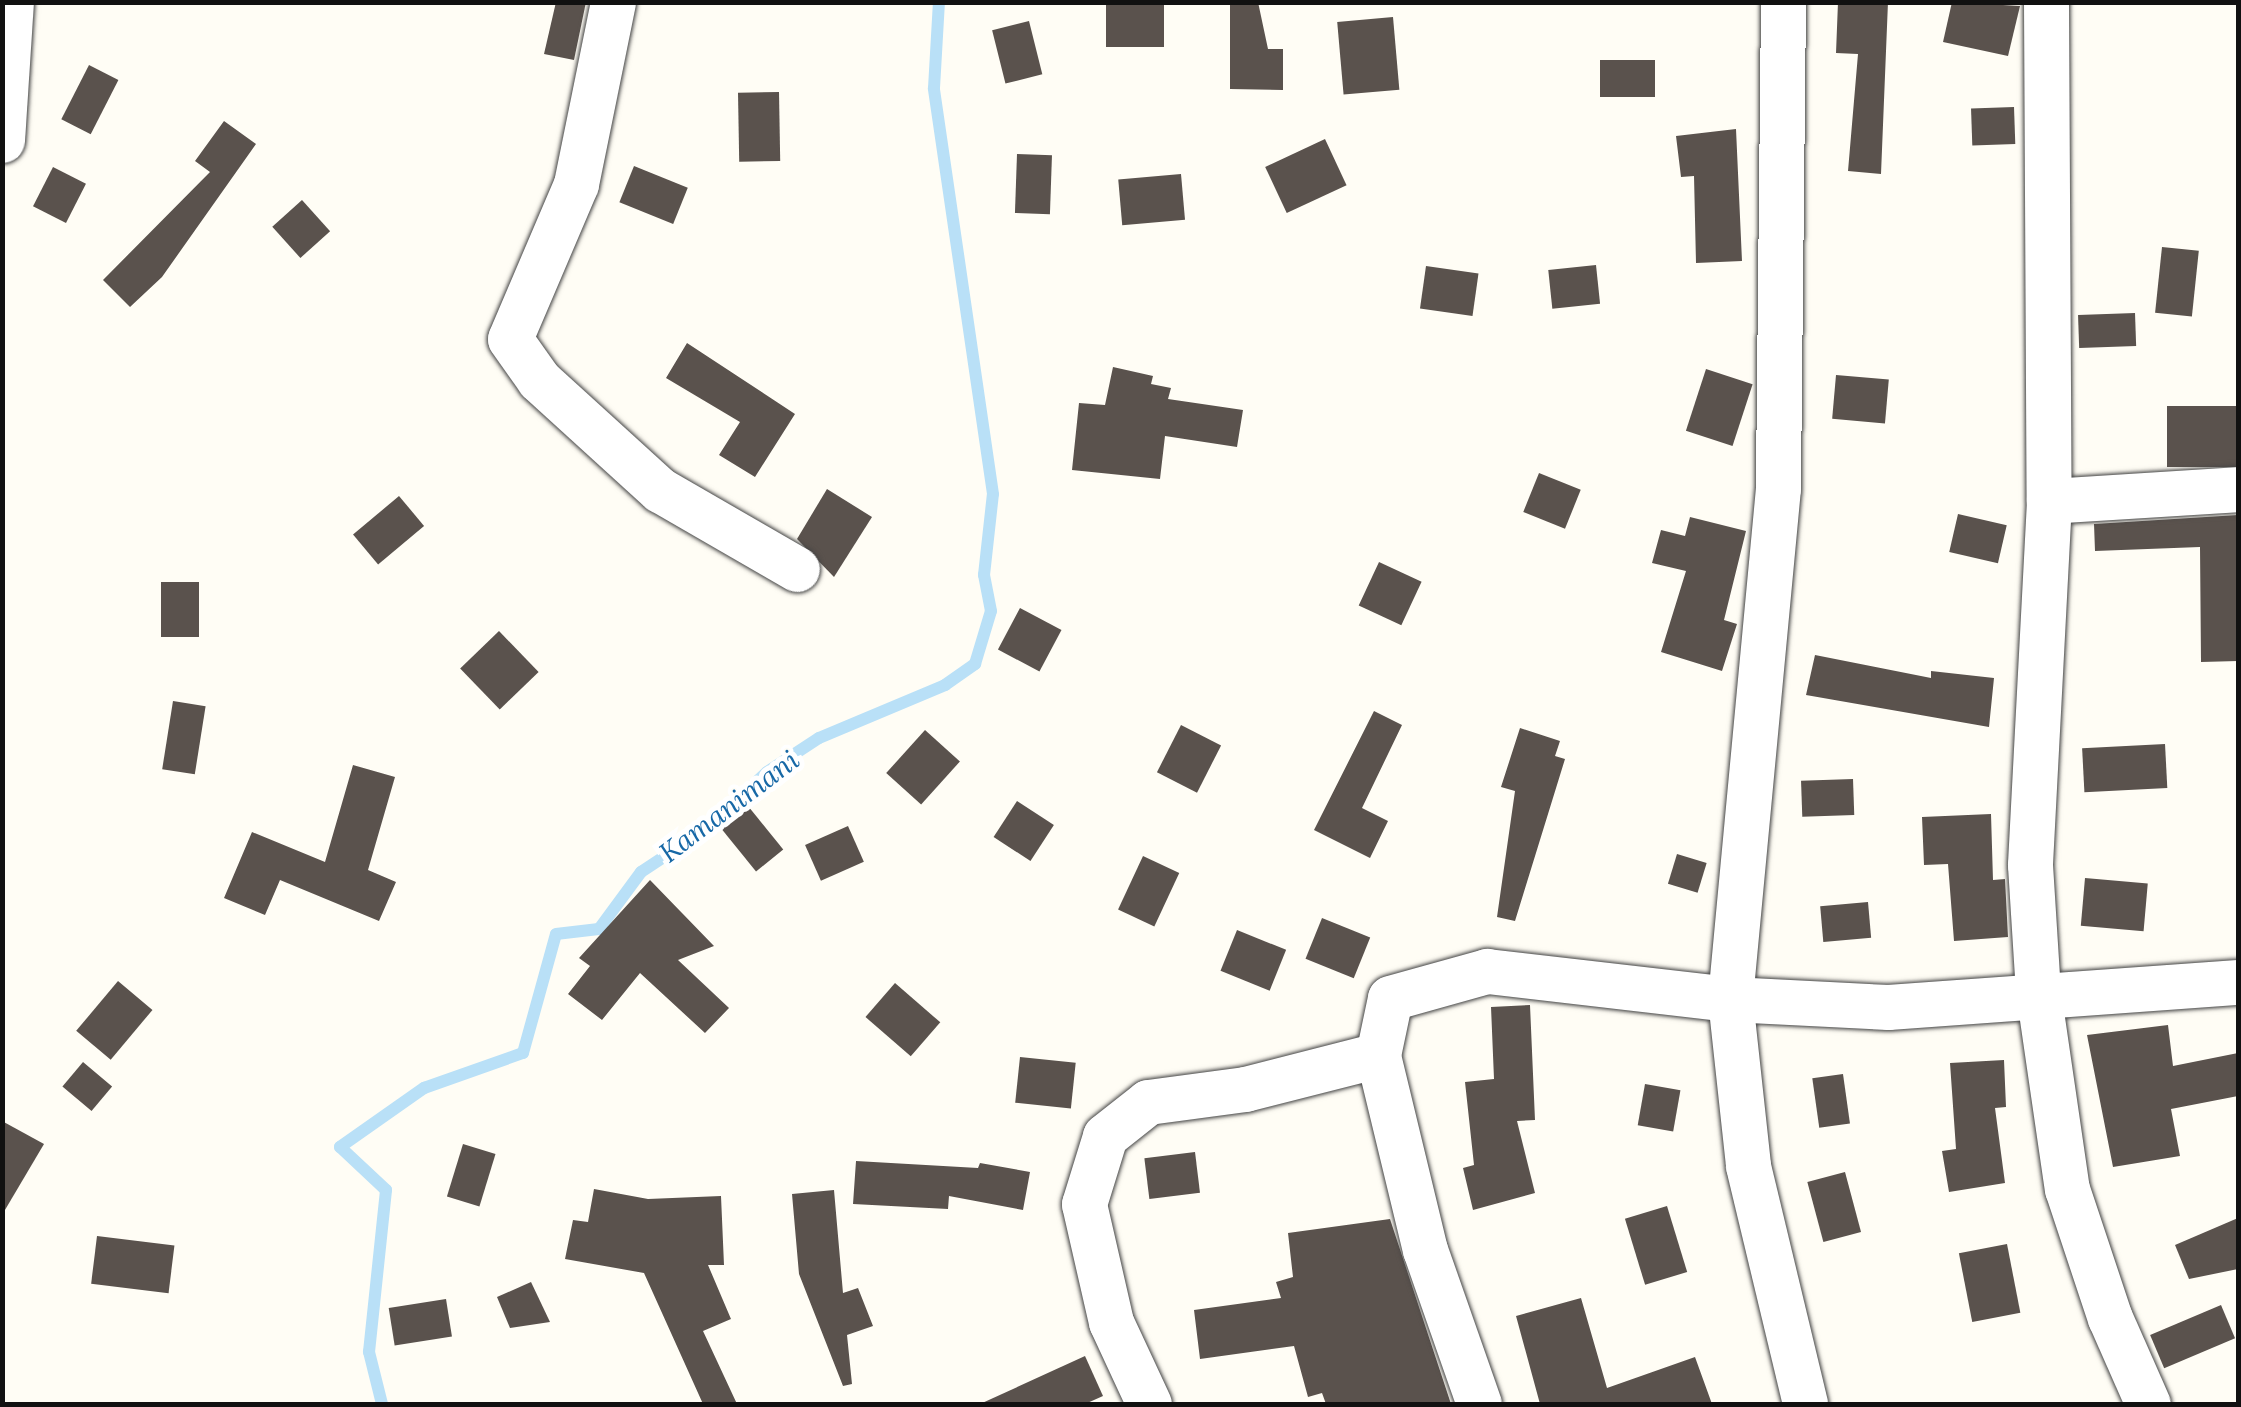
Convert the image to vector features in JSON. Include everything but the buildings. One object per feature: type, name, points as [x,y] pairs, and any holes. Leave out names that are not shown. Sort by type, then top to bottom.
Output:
[{"type":"street","points":[[2,140],[12,2]]},
{"type":"street","points":[[612,2],[576,184],[510,339],[540,380],[660,490],[797,569]]},
{"type":"street","points":[[1782,2],[1778,488],[1730,999],[1748,1166],[1805,1404]]},
{"type":"street","points":[[2046,2],[2049,502],[2030,866],[2038,992],[2067,1189],[2148,1404]]},
{"type":"street","points":[[2049,502],[2238,489]]},
{"type":"street","points":[[1479,1404],[1425,1250],[1378,1055],[1390,998],[1487,971],[1730,999],[1888,1006],[2038,992],[2238,982]]},
{"type":"street","points":[[1148,1404],[1112,1322],[1084,1204],[1105,1136],[1148,1102],[1246,1089],[1378,1055]]},
{"type":"waterway","name":"Kamanimani","points":[[382,1404],[369,1352],[386,1190],[340,1147],[424,1088],[523,1053],[556,934],[599,929],[641,872],[706,829],[767,772],[819,738],[945,685],[975,664],[991,611],[984,575],[993,494],[934,88],[939,2]]}]
